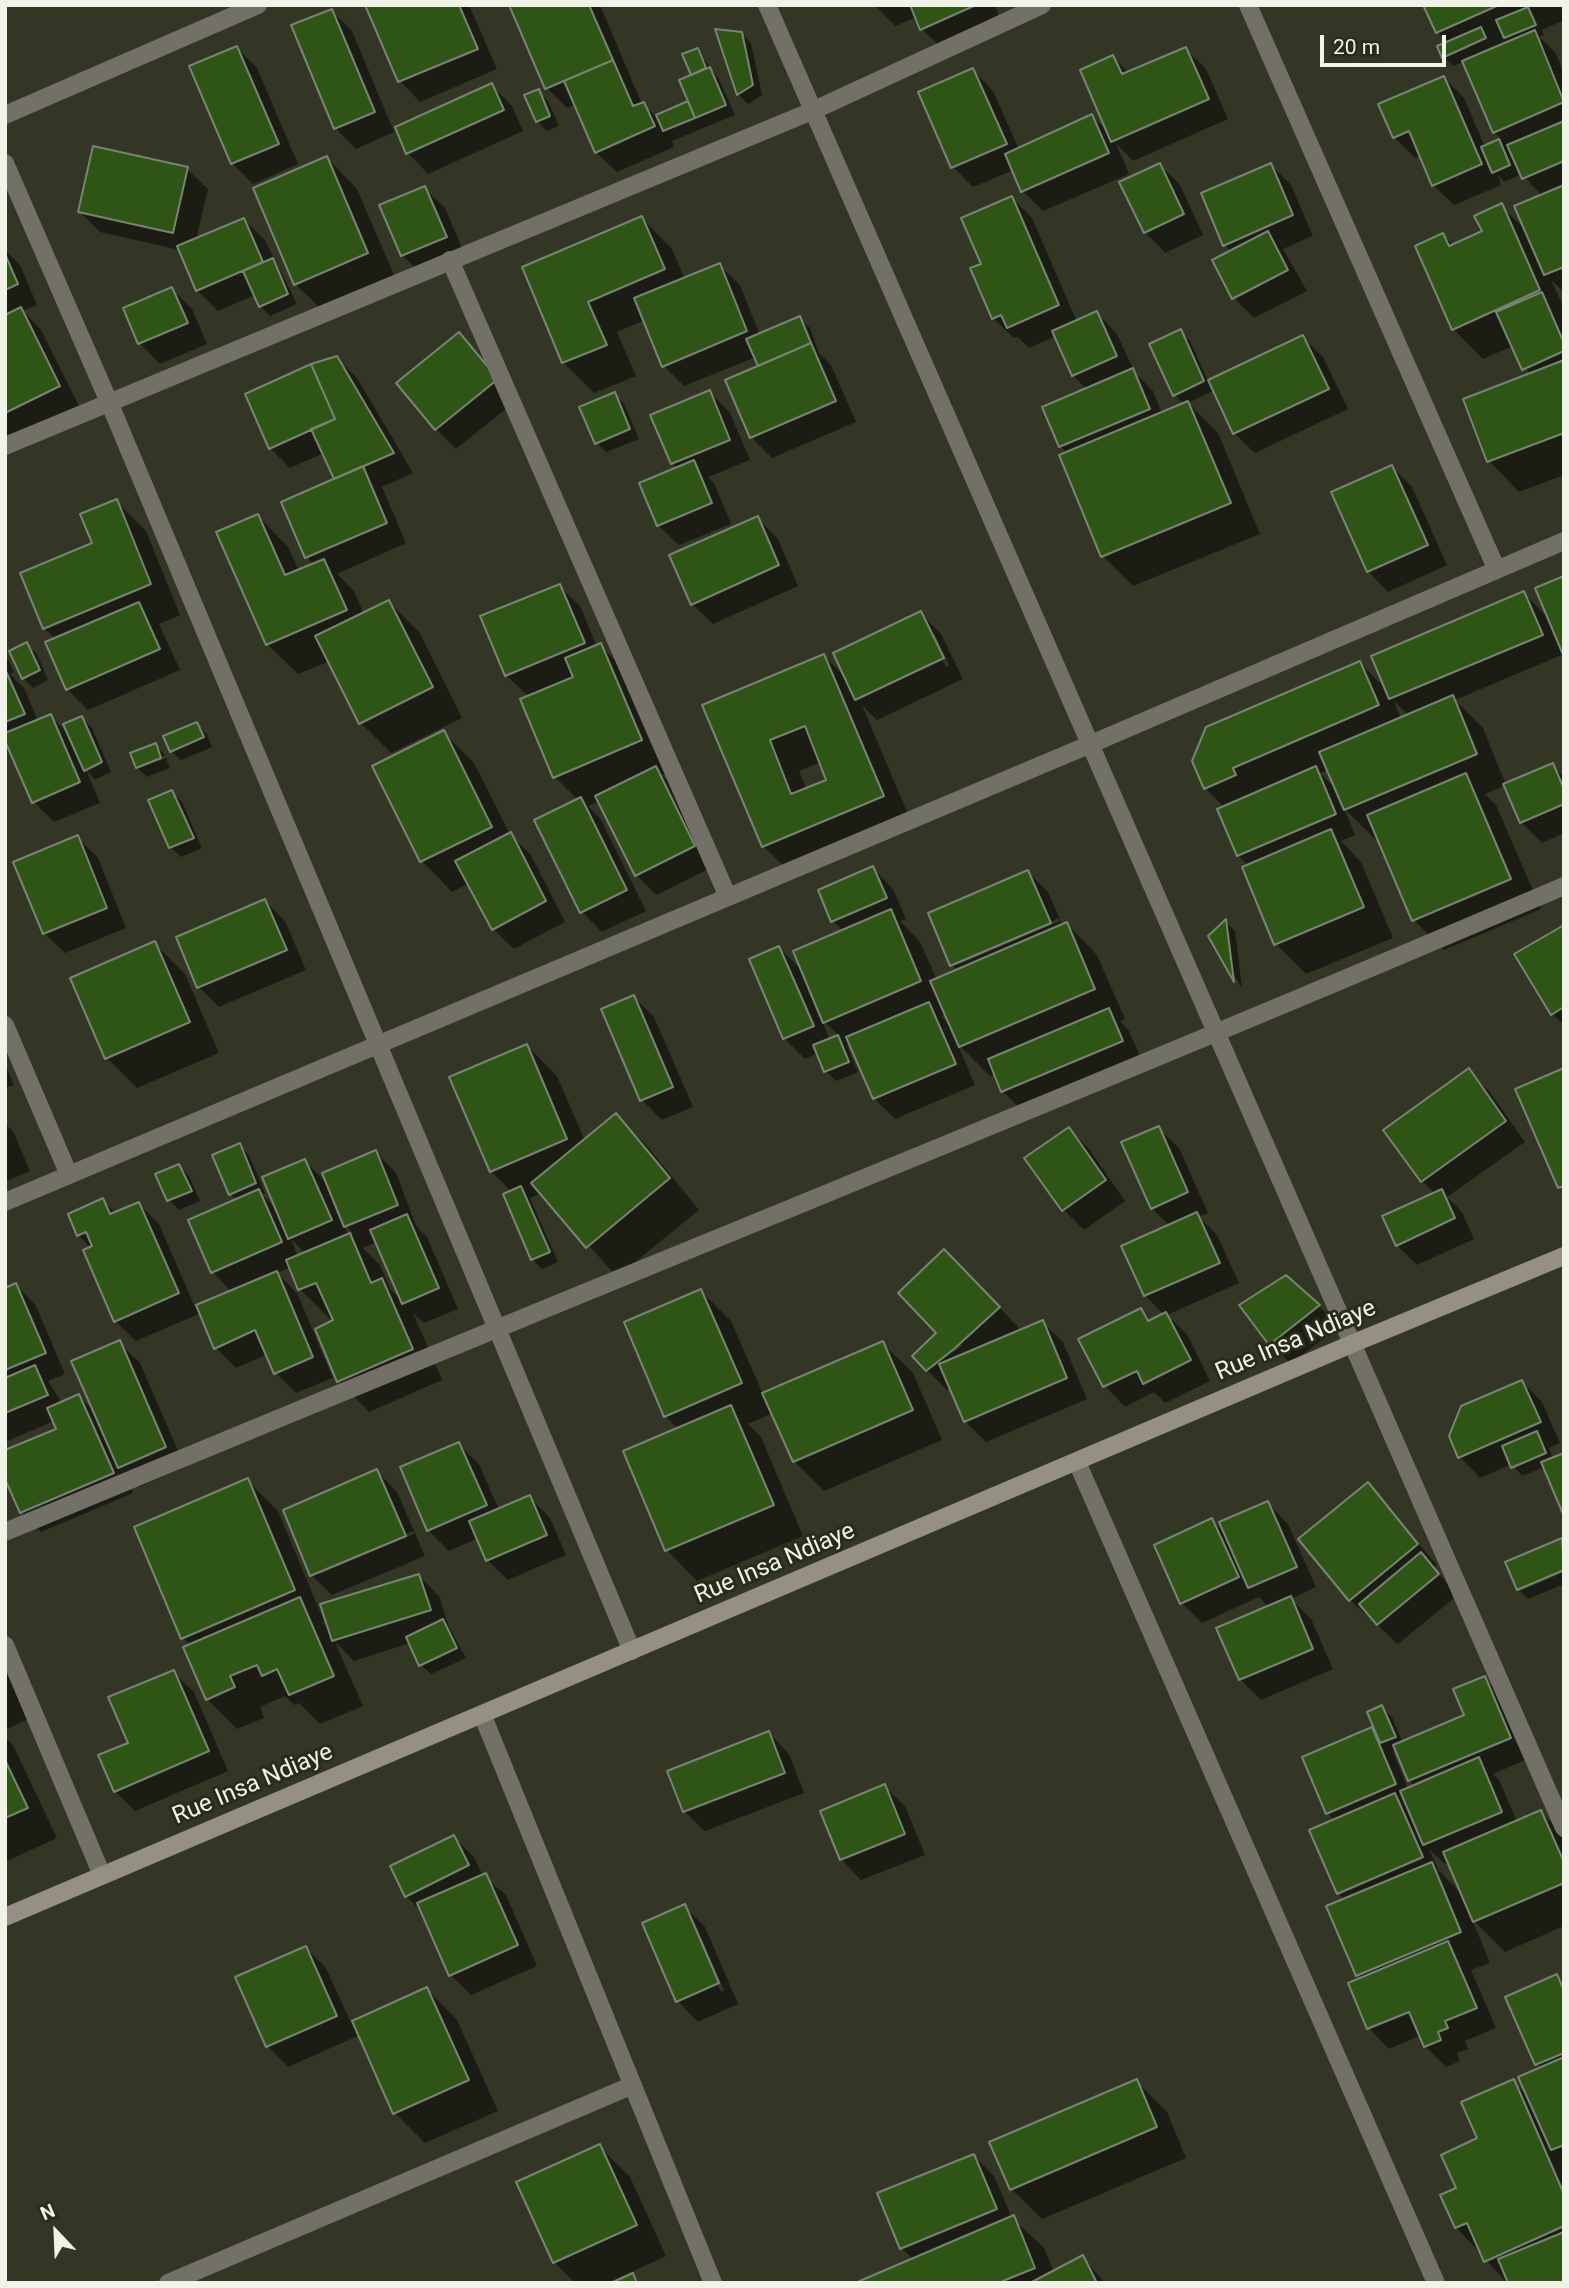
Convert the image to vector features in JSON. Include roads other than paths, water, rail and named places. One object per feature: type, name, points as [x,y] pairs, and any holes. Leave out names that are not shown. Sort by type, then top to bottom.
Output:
[{"type":"main road","name":"Rue Insa Ndiaye","points":[[5,1917],[1564,1256]]},
{"type":"street","points":[[5,115],[258,5]]},
{"type":"street","points":[[767,5],[1564,1828]]},
{"type":"street","points":[[5,446],[812,111],[1042,5]]},
{"type":"street","points":[[1248,5],[1496,568]]},
{"type":"street","points":[[5,163],[109,402],[632,1651]]},
{"type":"street","points":[[450,260],[729,897]]},
{"type":"street","points":[[5,1202],[1091,744],[1564,541]]},
{"type":"street","points":[[5,1532],[495,1327],[1219,1034],[1564,886]]},
{"type":"street","points":[[5,1025],[69,1175]]},
{"type":"street","points":[[1077,1462],[1436,2283]]},
{"type":"street","points":[[5,1645],[102,1875]]},
{"type":"street","points":[[482,1714],[713,2283]]},
{"type":"street","points":[[168,2283],[633,2085]]}]
